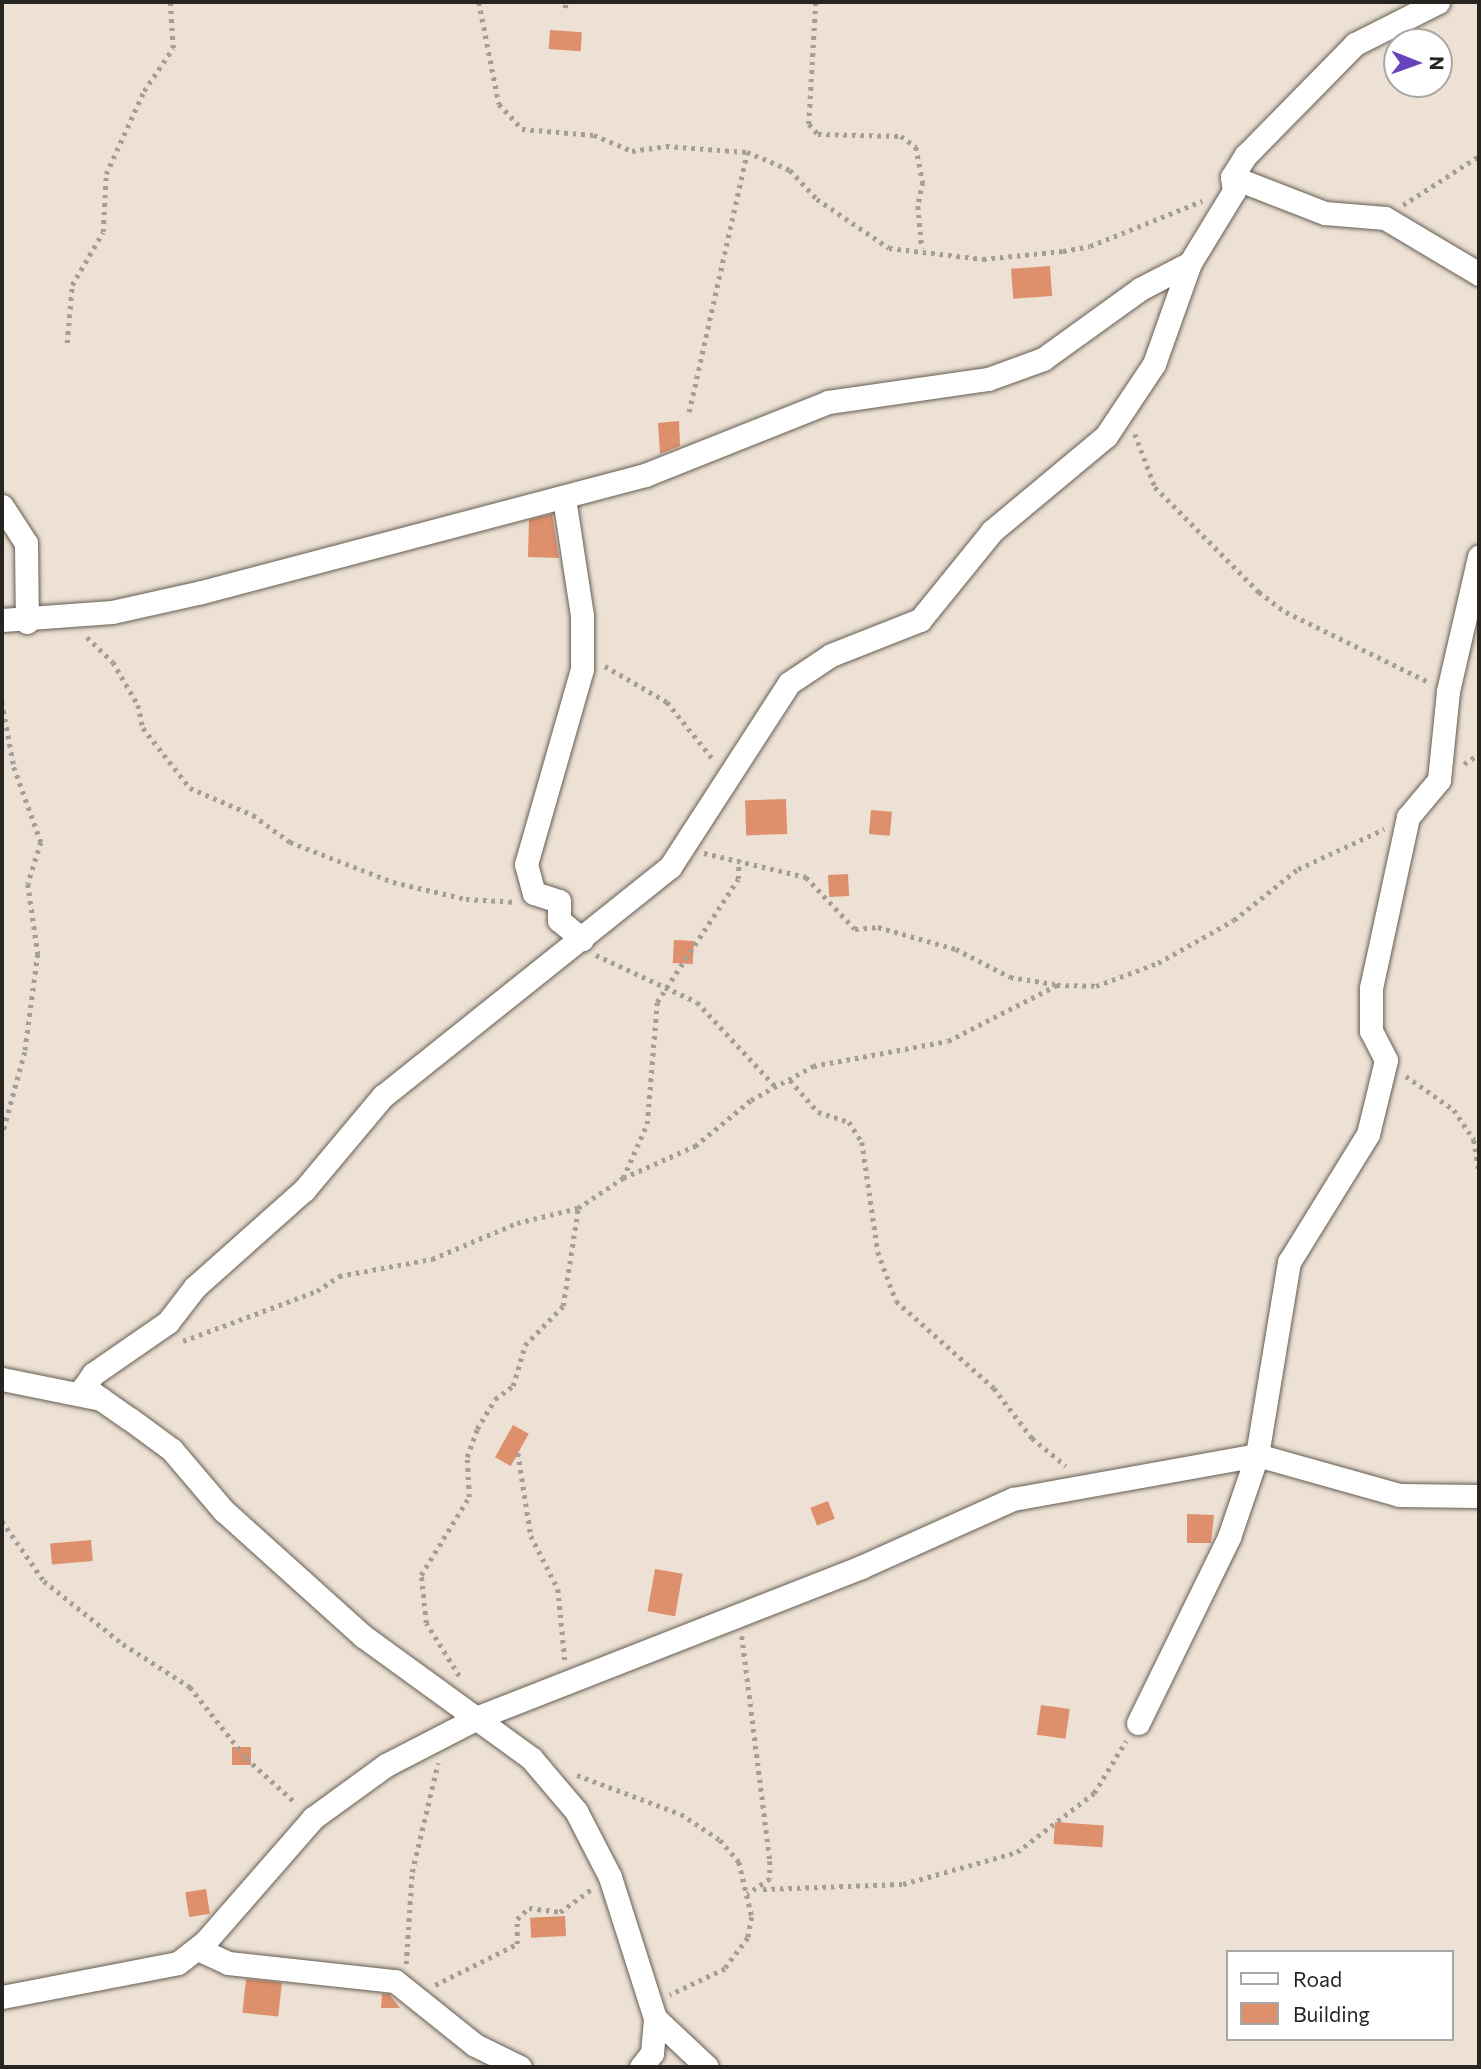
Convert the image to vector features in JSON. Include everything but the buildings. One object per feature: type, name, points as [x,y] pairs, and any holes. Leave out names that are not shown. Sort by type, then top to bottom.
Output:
[{"type":"street","points":[[641,2067],[652,2053],[655,2018],[610,1877],[576,1811],[531,1758],[481,1717],[363,1636],[224,1511],[173,1450],[84,1387],[93,1374],[168,1322],[195,1287],[304,1190],[354,1124],[582,939],[686,848],[724,775],[789,683],[831,655],[920,620],[992,531],[1126,414],[1154,364],[1190,264],[1233,184],[1354,44],[1438,2]]},
{"type":"street","points":[[1233,184],[1325,214],[1385,218],[1479,274]]},
{"type":"street","points":[[2,620],[27,622],[55,614],[112,612],[189,595],[564,498],[690,458],[828,402],[1018,369],[1066,345],[1140,289],[1190,264]]},
{"type":"street","points":[[564,498],[584,643],[570,729],[526,864],[534,893],[559,901],[559,920],[582,939]]},
{"type":"street","points":[[2,506],[26,543],[27,622]]},
{"type":"street","points":[[1138,1723],[1229,1537],[1257,1455],[1289,1262],[1368,1134],[1386,1060],[1371,1031],[1370,988],[1408,817],[1440,780],[1448,691],[1479,557]]},
{"type":"street","points":[[2,1380],[101,1399]]},
{"type":"street","points":[[2,1997],[147,1973],[198,1949],[313,1818],[386,1765],[481,1717],[738,1611],[861,1567],[1013,1499],[1257,1455],[1399,1495],[1479,1496]]},
{"type":"street","points":[[198,1949],[228,1963],[374,1975],[413,1991],[474,2045],[520,2067]]},
{"type":"street","points":[[655,2018],[707,2067]]},
{"type":"path","points":[[67,343],[72,285],[103,232],[106,174],[144,91],[173,48],[170,2]]},
{"type":"path","points":[[479,2],[499,104],[522,128],[594,135],[632,151],[666,146],[747,152],[790,170],[817,200],[889,248],[922,249],[983,260],[1090,246],[1233,184]]},
{"type":"path","points":[[816,2],[809,124],[818,134],[901,136],[916,147],[923,182],[918,206],[922,249]]},
{"type":"path","points":[[689,412],[747,152]]},
{"type":"path","points":[[1385,218],[1479,156]]},
{"type":"path","points":[[1126,414],[1155,487],[1259,592],[1328,634],[1448,691]]},
{"type":"path","points":[[55,614],[106,653],[138,705],[143,728],[190,788],[253,815],[290,842],[393,882],[466,899],[520,902]]},
{"type":"path","points":[[584,643],[597,661],[682,716],[724,775]]},
{"type":"path","points":[[2,702],[14,767],[41,842],[28,884],[38,954],[25,1052],[2,1136]]},
{"type":"path","points":[[686,848],[739,860],[760,871],[806,877],[855,929],[878,927],[956,950],[1010,977],[1056,985],[1096,986],[1158,963],[1234,920],[1298,869],[1408,817]]},
{"type":"path","points":[[623,1178],[647,1124],[656,1069],[652,1023],[666,990],[738,879],[739,860]]},
{"type":"path","points":[[582,939],[593,954],[697,1002],[734,1035],[776,1087]]},
{"type":"path","points":[[171,1345],[317,1291],[339,1276],[432,1259],[517,1223],[578,1208],[623,1178],[683,1153],[776,1087],[833,1058],[882,1058],[948,1041],[1056,985]]},
{"type":"path","points":[[1386,1060],[1454,1110],[1474,1140],[1479,1173]]},
{"type":"path","points":[[790,1080],[818,1112],[849,1122],[862,1142],[878,1252],[896,1301],[995,1388],[1032,1438],[1085,1487]]},
{"type":"path","points":[[481,1717],[426,1623],[421,1575],[469,1497],[467,1457],[477,1429],[495,1399],[513,1387],[525,1345],[563,1306],[578,1208]]},
{"type":"path","points":[[518,1453],[531,1536],[560,1600],[564,1671]]},
{"type":"path","points":[[2,1521],[44,1581],[123,1644],[191,1687],[246,1758],[313,1818]]},
{"type":"path","points":[[738,1611],[770,1861],[763,1889]]},
{"type":"path","points":[[748,1894],[763,1889],[903,1884],[1017,1852],[1094,1793],[1138,1723]]},
{"type":"path","points":[[443,1735],[412,1872],[413,1991],[503,1955],[517,1944],[517,1919],[529,1908],[560,1912],[610,1877]]},
{"type":"path","points":[[564,1770],[703,1827],[739,1862],[752,1917],[737,1958],[703,1982],[657,2001],[655,2018]]}]
